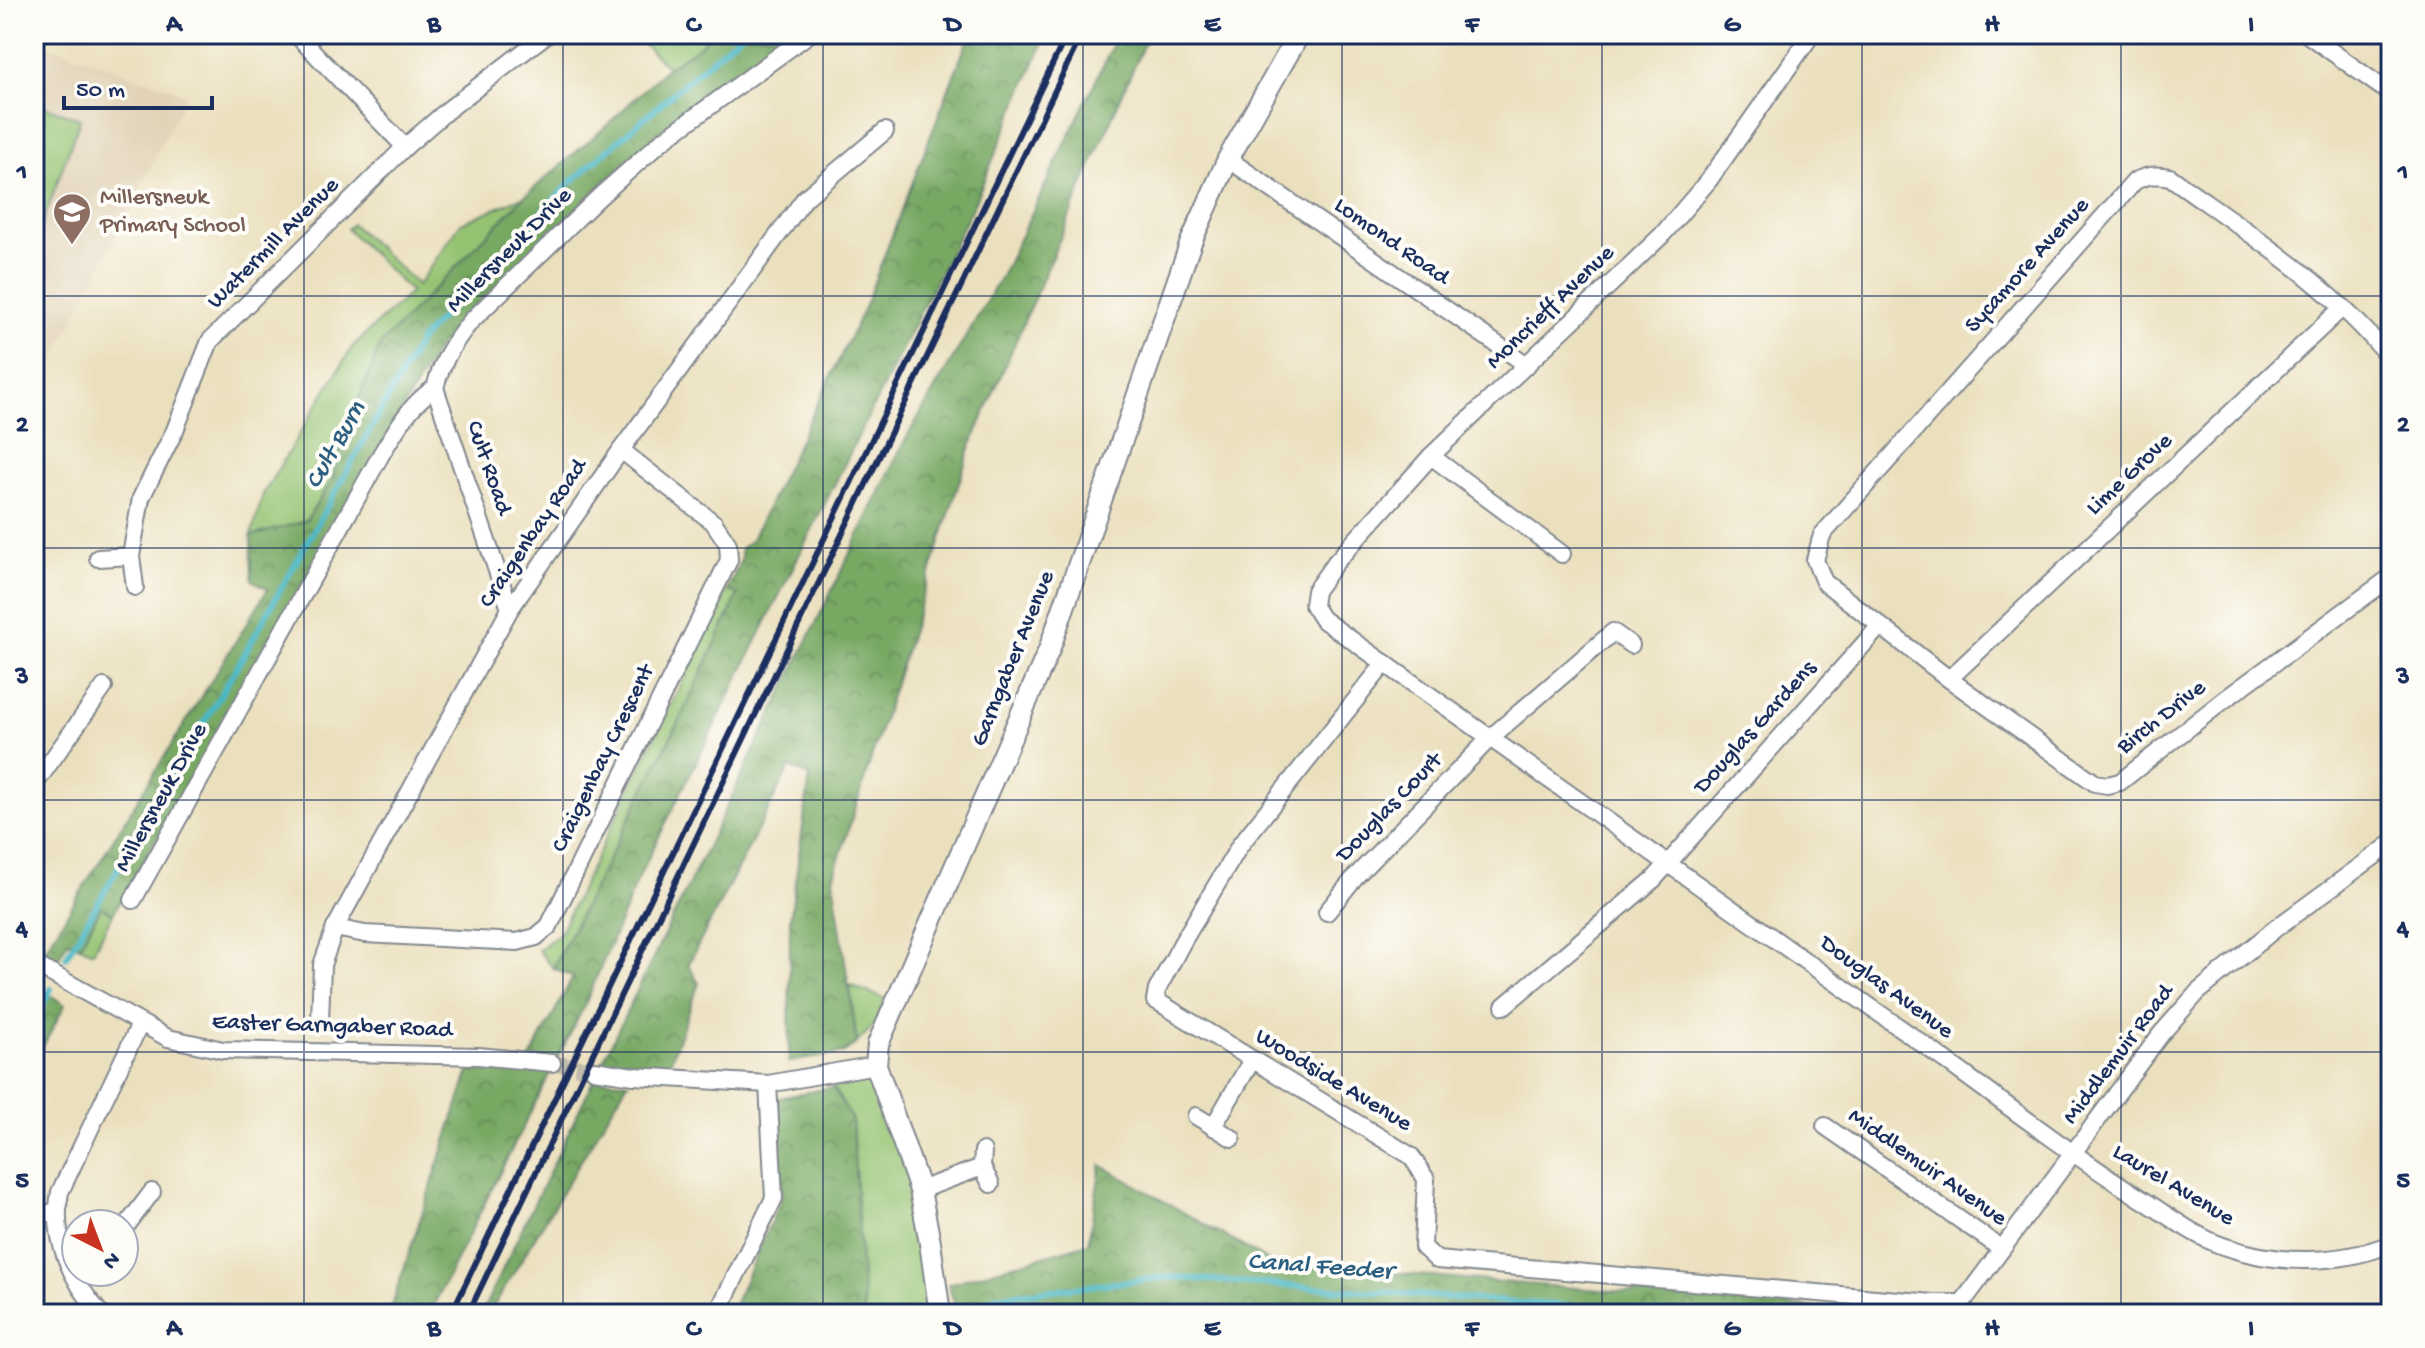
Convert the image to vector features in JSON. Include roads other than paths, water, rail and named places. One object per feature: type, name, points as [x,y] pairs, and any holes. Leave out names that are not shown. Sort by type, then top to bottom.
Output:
[{"type":"street","points":[[296,34],[405,147]]},
{"type":"street","name":"Watermill Avenue","points":[[135,587],[131,556],[141,498],[175,430],[210,341],[405,147],[547,34]]},
{"type":"street","name":"Millersneuk Drive","points":[[133,900],[383,451],[409,410],[435,388],[447,353],[471,321],[598,198],[662,141],[809,34]]},
{"type":"street","name":"Garngaber Avenue","points":[[876,1065],[878,1044],[895,1001],[1049,650],[1191,242],[1228,159],[1299,34]]},
{"type":"street","name":"Moncrieff Avenue","points":[[1313,605],[1315,591],[1335,563],[1431,456],[1662,235],[1709,180],[1812,34]]},
{"type":"street","points":[[2307,34],[2391,94]]},
{"type":"street","name":"Craigenbay Road","points":[[320,1021],[322,965],[335,928],[510,609],[621,450],[805,198],[885,131]]},
{"type":"street","name":"Lomond Road","points":[[1228,159],[1527,365]]},
{"type":"street","name":"Sycamore Avenue","points":[[1880,626],[1824,582],[1815,560],[1822,535],[2135,181],[2156,174],[2170,177],[2343,307],[2391,360]]},
{"type":"street","name":"Lime Grove","points":[[1949,679],[2343,307]]},
{"type":"street","name":"Cult Road","points":[[435,388],[510,609]]},
{"type":"street","name":"Craigenbay Crescent","points":[[335,928],[365,934],[517,942],[536,937],[549,926],[729,560],[728,544],[714,523],[621,450]]},
{"type":"street","points":[[1431,456],[1562,554]]},
{"type":"street","points":[[98,558],[131,556]]},
{"type":"street","name":"Birch Drive","points":[[1880,626],[2095,783],[2107,785],[2120,782],[2224,700],[2391,577]]},
{"type":"street","name":"Douglas Avenue","points":[[1313,605],[1322,619],[1670,862],[2075,1154]]},
{"type":"street","name":"Douglas Gardens","points":[[1670,862],[1880,626]]},
{"type":"street","name":"Douglas Court","points":[[1327,912],[1355,877],[1490,738],[1613,632],[1631,645]]},
{"type":"street","name":"Woodside Avenue","points":[[1385,663],[1240,845],[1157,990],[1155,1000],[1411,1156],[1426,1179],[1423,1247],[1437,1260],[1917,1302],[1962,1303]]},
{"type":"street","points":[[34,785],[104,687]]},
{"type":"street","name":"Middlemuir Road","points":[[1962,1303],[2161,1034],[2198,992],[2276,928],[2391,844]]},
{"type":"street","points":[[1504,1006],[1670,862]]},
{"type":"street","name":"Easter Garngaber Road","points":[[34,964],[140,1024],[181,1043],[223,1050],[478,1056],[552,1063]]},
{"type":"street","points":[[60,1236],[56,1212],[60,1192],[140,1024]]},
{"type":"street","points":[[1213,1127],[1252,1060]]},
{"type":"street","points":[[594,1070],[634,1076],[768,1084],[876,1065],[920,1190],[940,1314]]},
{"type":"street","points":[[717,1314],[774,1198],[768,1084]]},
{"type":"street","points":[[1196,1116],[1232,1138]]},
{"type":"street","name":"Middlemuir Avenue","points":[[1825,1126],[2002,1249]]},
{"type":"street","name":"Laurel Avenue","points":[[2075,1154],[2218,1245],[2250,1255],[2274,1260],[2325,1259],[2354,1255],[2391,1244]]},
{"type":"street","points":[[920,1190],[982,1159],[991,1184]]},
{"type":"street","points":[[140,1208],[152,1192]]},
{"type":"street","points":[[34,1215],[56,1212]]},
{"type":"street","points":[[79,1288],[101,1314]]},
{"type":"waterway","name":"Cult Burn","points":[[66,957],[249,646],[421,339],[571,182],[741,34]]},
{"type":"waterway","name":"Cult Burn","points":[[34,1022],[51,989]]},
{"type":"waterway","name":"Canal Feeder","points":[[966,1310],[998,1296],[1169,1277],[1675,1314]]},
{"type":"tunnel","points":[[552,1063],[594,1070]]},
{"type":"railway","points":[[451,1314],[1067,34]]},
{"type":"railway","points":[[468,1314],[1082,34]]},
{"type":"place","name":"Millersneuk Primary School","points":[[72,246]]}]
